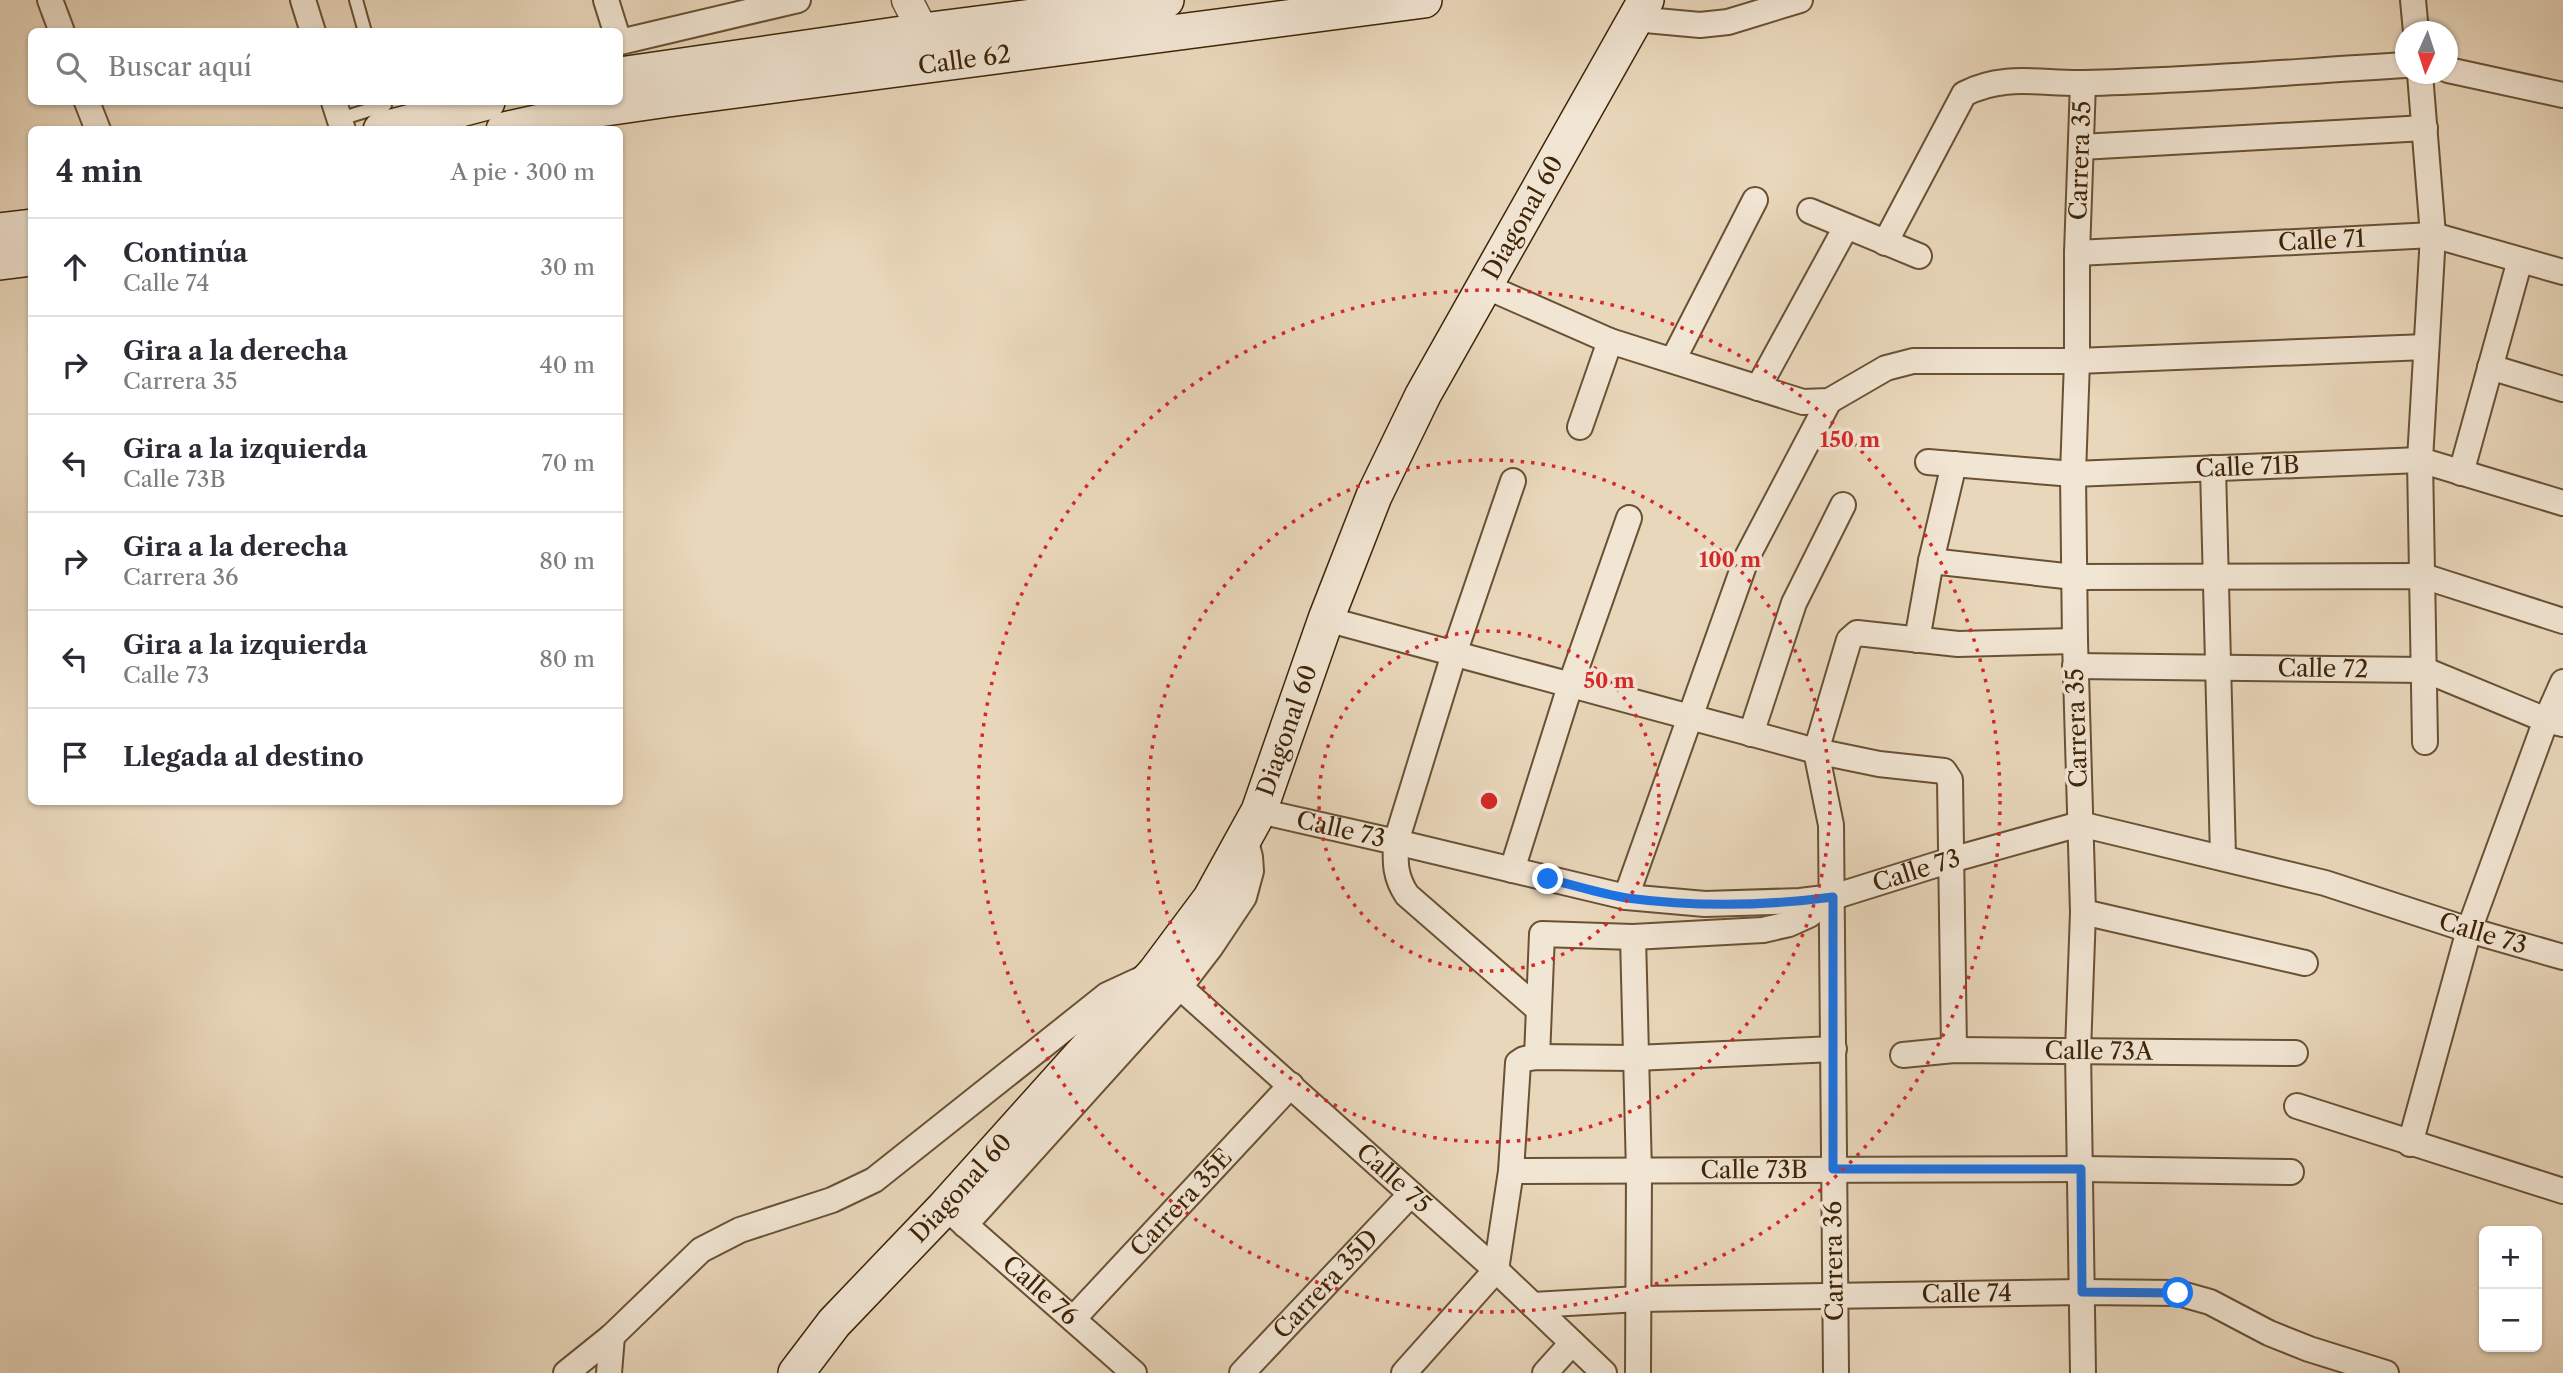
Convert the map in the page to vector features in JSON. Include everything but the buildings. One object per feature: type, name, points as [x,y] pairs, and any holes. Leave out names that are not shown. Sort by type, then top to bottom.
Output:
[{"type":"main road","name":"Calle 62","points":[[623,75],[1166,0]]},
{"type":"main road","name":"Calle 62","points":[[524,126],[640,103],[1424,0]]},
{"type":"main road","name":"Diagonal 60","points":[[796,1373],[834,1323],[955,1216],[1167,980],[1252,825],[1326,619],[1396,447],[1641,10]]},
{"type":"main road","points":[[396,126],[476,105]]},
{"type":"main road","points":[[0,231],[28,228]]},
{"type":"main road","points":[[0,262],[28,258]]},
{"type":"street","points":[[50,0],[60,28]]},
{"type":"street","points":[[303,0],[312,28]]},
{"type":"street","points":[[606,0],[615,28]]},
{"type":"street","points":[[623,41],[798,0]]},
{"type":"street","points":[[907,0],[923,32],[931,65]]},
{"type":"street","points":[[1641,10],[1700,25],[1728,22],[1800,0]]},
{"type":"street","points":[[2413,0],[2415,21]]},
{"type":"street","points":[[1885,243],[1964,94],[1982,84],[2012,80],[2083,83],[2395,66]]},
{"type":"street","points":[[2458,72],[2563,95]]},
{"type":"street","name":"Carrera 35","points":[[2083,83],[2073,474],[2075,654],[2083,912],[2078,1051],[2083,1373]]},
{"type":"street","points":[[2421,84],[2432,235],[2420,460],[2425,742]]},
{"type":"street","points":[[89,105],[97,126]]},
{"type":"street","points":[[2081,147],[2425,128]]},
{"type":"street","points":[[1673,360],[1755,200]]},
{"type":"street","points":[[1810,211],[1919,256]]},
{"type":"street","points":[[1758,388],[1846,227]]},
{"type":"street","name":"Calle 71","points":[[2077,253],[2432,235],[2563,272]]},
{"type":"street","points":[[2461,473],[2520,260]]},
{"type":"street","points":[[1485,286],[1610,341],[1803,402],[1829,401],[1886,368],[1913,361],[2077,361],[2426,347]]},
{"type":"street","points":[[1580,426],[1610,341]]},
{"type":"street","points":[[2490,367],[2563,389]]},
{"type":"street","points":[[1626,897],[1747,557],[1829,401]]},
{"type":"street","name":"Calle 71B","points":[[1928,462],[2073,474],[2420,460],[2563,503]]},
{"type":"street","points":[[1916,640],[1954,464]]},
{"type":"street","points":[[2213,468],[2223,857]]},
{"type":"street","points":[[1513,481],[1454,654],[1396,842],[1395,862],[1397,880],[1407,895],[1538,1009]]},
{"type":"street","points":[[1751,734],[1794,603],[1843,505]]},
{"type":"street","points":[[1512,870],[1570,686],[1629,518]]},
{"type":"street","points":[[1931,561],[2074,577],[2423,576],[2563,621]]},
{"type":"street","points":[[1326,619],[1816,751],[1879,764],[1944,771],[1950,780],[1954,1051]]},
{"type":"street","name":"Calle 72","points":[[1816,751],[1849,640],[1857,633],[2218,667],[2425,670],[2555,722]]},
{"type":"street","points":[[2410,1144],[2469,930],[2555,722],[2563,682]]},
{"type":"street","name":"Carrera 36","points":[[1816,751],[1831,825],[1836,1373]]},
{"type":"street","name":"Calle 73","points":[[1252,825],[1396,842],[1626,897],[1726,904],[1833,897],[2080,824],[2325,883],[2469,930],[2563,957]]},
{"type":"street","points":[[1531,1058],[1538,1009],[1542,934],[1633,937],[1763,930],[1799,919],[1833,897]]},
{"type":"street","points":[[2083,912],[2305,963]]},
{"type":"street","points":[[1633,937],[1639,1172],[1638,1373]]},
{"type":"street","points":[[566,1373],[611,1336],[701,1250],[740,1230],[832,1200],[874,1180],[1107,995],[1167,980]]},
{"type":"street","name":"Calle 75","points":[[1167,980],[1291,1085],[1496,1270],[1604,1373]]},
{"type":"street","points":[[1404,1373],[1496,1270],[1511,1171],[1518,1063],[1531,1058],[1635,1058],[1834,1049]]},
{"type":"street","name":"Calle 73A","points":[[1903,1055],[1954,1051],[2295,1052]]},
{"type":"street","name":"Carrera 35E","points":[[1073,1319],[1291,1085]]},
{"type":"street","points":[[2297,1106],[2563,1191]]},
{"type":"street","name":"Calle 73B","points":[[1511,1171],[2081,1169],[2291,1172]]},
{"type":"street","name":"Carrera 35D","points":[[1242,1373],[1411,1194]]},
{"type":"street","name":"Calle 76","points":[[955,1216],[1133,1373]]},
{"type":"street","name":"Calle 74","points":[[1533,1305],[1639,1299],[2178,1293],[2210,1302],[2269,1333],[2386,1373]]},
{"type":"street","points":[[609,1373],[611,1336]]},
{"type":"street","points":[[1545,1373],[1572,1343]]},
{"type":"lane","points":[[356,0],[364,28]]},
{"type":"lane","points":[[339,117],[385,105]]},
{"type":"route","points":[[1548,879],[1626,897],[1705,904],[1800,901],[1833,897],[1833,1169],[2081,1169],[2082,1292],[2178,1293]]}]
